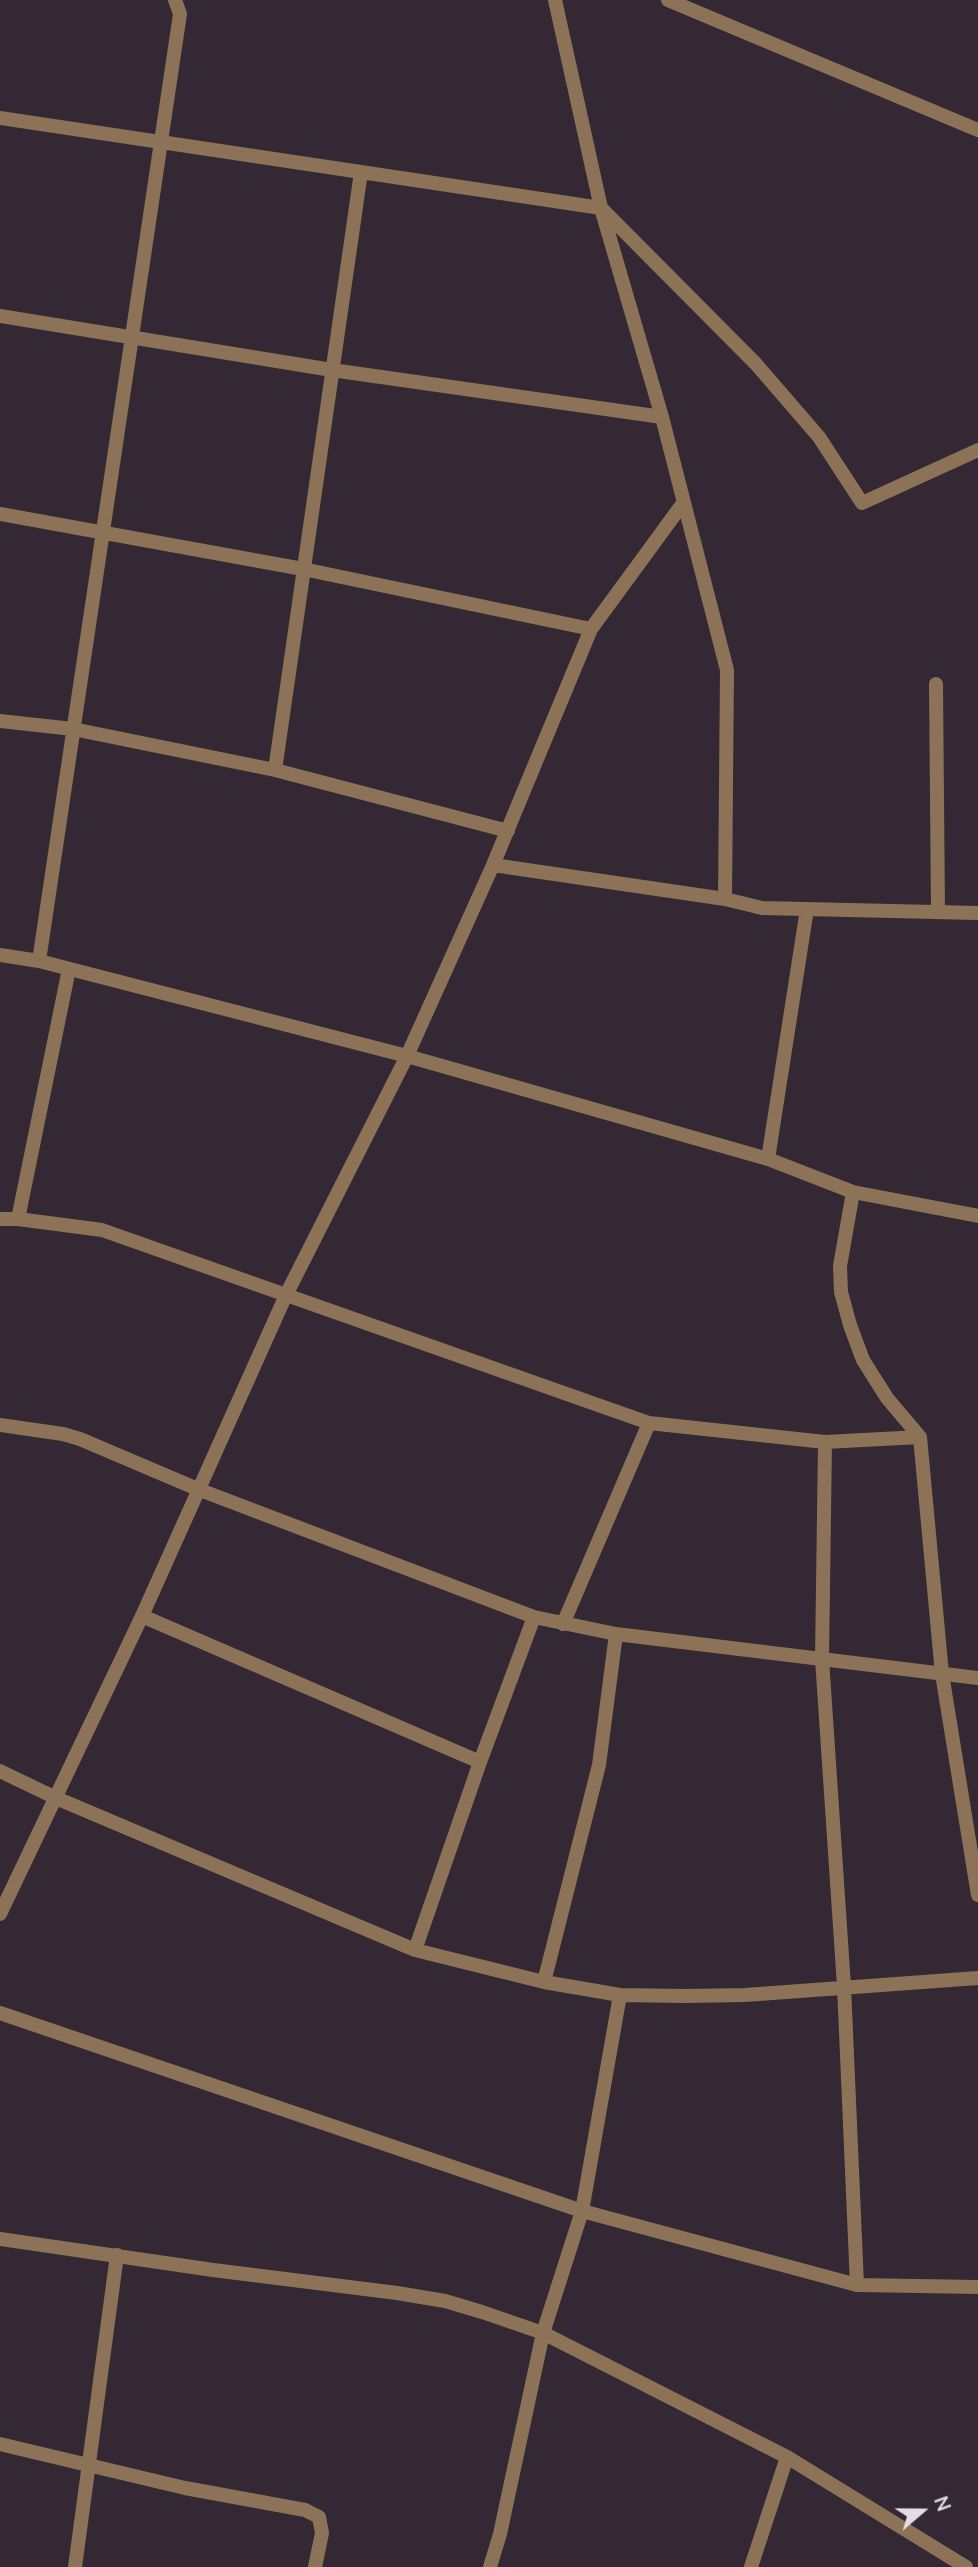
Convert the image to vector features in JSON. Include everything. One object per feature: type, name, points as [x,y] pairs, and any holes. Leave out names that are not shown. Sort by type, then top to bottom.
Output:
[{"type":"street","points":[[39,961],[180,14],[176,0]]},
{"type":"street","points":[[555,0],[601,208],[662,417],[727,670],[725,900]]},
{"type":"street","points":[[668,0],[978,130]]},
{"type":"street","points":[[0,118],[601,208],[756,364],[819,437],[862,503],[978,450]]},
{"type":"street","points":[[275,770],[361,172]]},
{"type":"street","points":[[0,316],[332,370],[662,417]]},
{"type":"street","points":[[0,1914],[142,1616],[286,1295],[407,1056],[508,831],[591,629],[684,502]]},
{"type":"street","points":[[0,514],[303,569],[591,629]]},
{"type":"street","points":[[936,684],[938,912]]},
{"type":"street","points":[[0,721],[73,729],[275,770],[508,831]]},
{"type":"street","points":[[493,865],[762,908],[978,913]]},
{"type":"street","points":[[768,1159],[807,909]]},
{"type":"street","points":[[0,954],[39,961],[407,1056],[768,1159],[853,1192],[978,1216]]},
{"type":"street","points":[[18,1219],[69,969]]},
{"type":"street","points":[[853,1192],[840,1266],[841,1292],[850,1325],[869,1370],[887,1398],[920,1437],[942,1674],[978,1895]]},
{"type":"street","points":[[0,1219],[102,1230],[649,1423],[825,1442],[920,1437]]},
{"type":"street","points":[[564,1625],[649,1423]]},
{"type":"street","points":[[0,1425],[63,1434],[80,1440],[200,1490],[534,1617],[564,1625],[978,1678]]},
{"type":"street","points":[[825,1442],[822,1659],[844,1986],[857,2285]]},
{"type":"street","points":[[142,1616],[480,1762]]},
{"type":"street","points":[[415,1950],[534,1617]]},
{"type":"street","points":[[544,1982],[599,1765],[616,1633]]},
{"type":"street","points":[[0,1771],[56,1798],[415,1950],[544,1982],[620,1995],[745,1995],[978,1978]]},
{"type":"street","points":[[490,2567],[500,2534],[543,2333],[582,2211],[620,1995]]},
{"type":"street","points":[[0,2014],[582,2211],[857,2285],[978,2287]]},
{"type":"street","points":[[0,2239],[445,2301],[543,2333],[787,2457],[966,2567]]},
{"type":"street","points":[[75,2567],[117,2255]]},
{"type":"street","points":[[0,2444],[185,2488],[305,2510],[319,2516],[322,2533],[315,2567]]},
{"type":"street","points":[[751,2567],[787,2457]]}]
